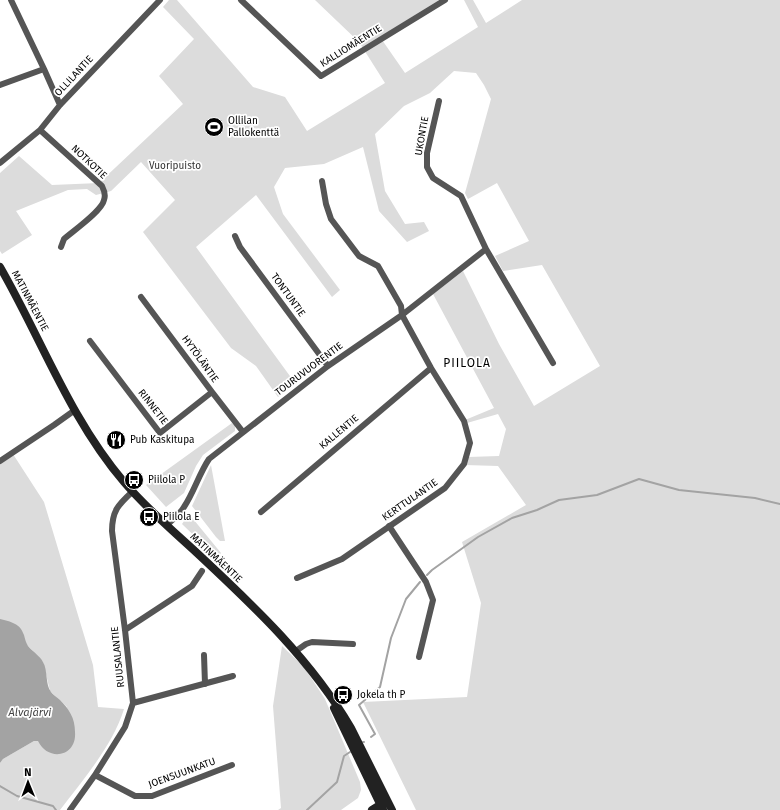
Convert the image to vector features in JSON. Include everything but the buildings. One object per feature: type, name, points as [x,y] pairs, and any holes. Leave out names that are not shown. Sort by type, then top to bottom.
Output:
[{"type":"main road","name":"MATINMÄENTIE","points":[[0,267],[75,410],[103,456],[132,492],[233,586],[296,651],[328,694],[350,743],[384,805],[392,810]]},
{"type":"main road","points":[[372,810],[384,805]]},
{"type":"street","points":[[11,0],[60,105]]},
{"type":"street","name":"OLLILANTIE","points":[[0,162],[40,130],[60,105],[160,0]]},
{"type":"street","name":"KALLIOMÄENTIE","points":[[241,0],[321,76],[445,0]]},
{"type":"street","points":[[0,85],[44,68]]},
{"type":"street","name":"UKONTIE","points":[[439,101],[427,153],[427,167],[433,178],[461,196],[486,249],[553,363]]},
{"type":"street","name":"NOTKOTIE","points":[[40,130],[102,186],[105,192],[105,200],[101,208],[64,239],[61,247]]},
{"type":"street","name":"KERTTULANTIE","points":[[297,578],[342,559],[445,488],[464,464],[470,443],[464,421],[431,368],[402,315],[400,306],[378,266],[359,256],[331,219],[326,204],[322,181]]},
{"type":"street","name":"TONTUNTIE","points":[[235,236],[240,247],[328,366]]},
{"type":"street","name":"TOURUVUORENTIE","points":[[167,525],[183,509],[191,496],[202,469],[209,459],[328,366],[402,315],[486,249]]},
{"type":"street","name":"HYTÖLÄNTIE","points":[[141,297],[243,432]]},
{"type":"street","name":"RINNETIE","points":[[90,341],[160,433],[212,392]]},
{"type":"street","name":"KALLENTIE","points":[[261,512],[431,368]]},
{"type":"street","points":[[0,461],[75,410]]},
{"type":"street","name":"RUUSALANTIE","points":[[70,810],[95,775],[125,727],[133,703],[112,531],[112,519],[118,505],[132,492]]},
{"type":"street","points":[[389,526],[426,582],[433,600],[419,657]]},
{"type":"street","points":[[125,630],[192,586],[202,571]]},
{"type":"street","points":[[296,651],[312,642],[353,644]]},
{"type":"street","points":[[204,655],[205,684]]},
{"type":"street","points":[[133,703],[233,676]]},
{"type":"street","name":"JOENSUUNKATU","points":[[95,775],[135,796],[152,796],[232,764]]},
{"type":"green space","name":"Vuoripuisto","points":[[169,0],[177,0],[253,87],[285,97],[307,131],[385,83],[359,42],[315,0],[439,0],[380,37],[405,73],[478,27],[464,0],[473,0],[486,23],[522,0],[780,0],[780,810],[416,810],[363,702],[467,697],[481,603],[462,542],[526,505],[498,466],[465,465],[468,457],[499,456],[506,429],[498,414],[467,423],[465,420],[494,408],[433,294],[463,271],[499,344],[534,406],[600,366],[542,265],[503,271],[495,256],[529,241],[497,183],[468,199],[465,193],[491,99],[476,73],[454,71],[430,93],[404,106],[375,134],[385,191],[405,224],[424,222],[429,231],[407,242],[379,211],[363,147],[324,164],[285,168],[274,187],[283,214],[340,290],[332,297],[256,195],[196,247],[295,383],[278,397],[256,366],[231,348],[143,232],[175,200],[141,162],[111,191],[96,195],[87,189],[68,190],[16,211],[32,235],[2,254],[0,251],[0,173],[19,156],[52,185],[99,183],[183,104],[159,76],[194,39],[163,7]]},
{"type":"green space","points":[[232,423],[235,425],[235,431],[203,455],[196,466],[184,493],[166,507],[146,485]]},
{"type":"green space","points":[[11,451],[44,502],[93,665],[98,707],[124,709],[113,736],[105,749],[60,810],[0,810],[0,763],[3,759],[34,741],[38,741],[67,707],[50,691],[43,662],[27,645],[23,646],[0,636],[0,458]]},
{"type":"green space","points":[[211,465],[225,541],[220,541],[216,537],[192,506]]},
{"type":"green space","points":[[189,514],[221,553],[217,558],[182,524]]},
{"type":"green space","points":[[282,646],[304,667],[325,699],[360,782],[361,790],[358,798],[341,810],[278,810],[281,808],[273,706]]},
{"type":"water","name":"Alvajärvi","points":[[0,619],[18,625],[28,646],[45,665],[49,689],[63,703],[71,714],[75,727],[74,740],[71,747],[61,754],[48,752],[38,741],[34,741],[3,759],[0,763]]},
{"type":"waterway","points":[[427,575],[478,537],[512,518],[537,510],[559,500],[597,495],[639,479],[679,490],[755,498],[780,504]]},
{"type":"waterway","points":[[371,737],[375,734],[359,705],[380,687],[391,638],[406,599],[420,582]]},
{"type":"waterway","points":[[307,810],[337,782],[344,756],[350,752]]},
{"type":"waterway","points":[[0,786],[17,796],[53,806],[56,810]]},
{"type":"place","name":"Ollilan Pallokenttä","points":[[214,127]]},
{"type":"place","name":"Pub Kaskitupa","points":[[116,440]]},
{"type":"place","name":"Piilola P","points":[[134,480]]},
{"type":"place","name":"Piilola E","points":[[149,517]]},
{"type":"place","name":"Jokela th P","points":[[343,695]]},
{"type":"district","name":"PIILOLA","points":[[467,363]]}]
